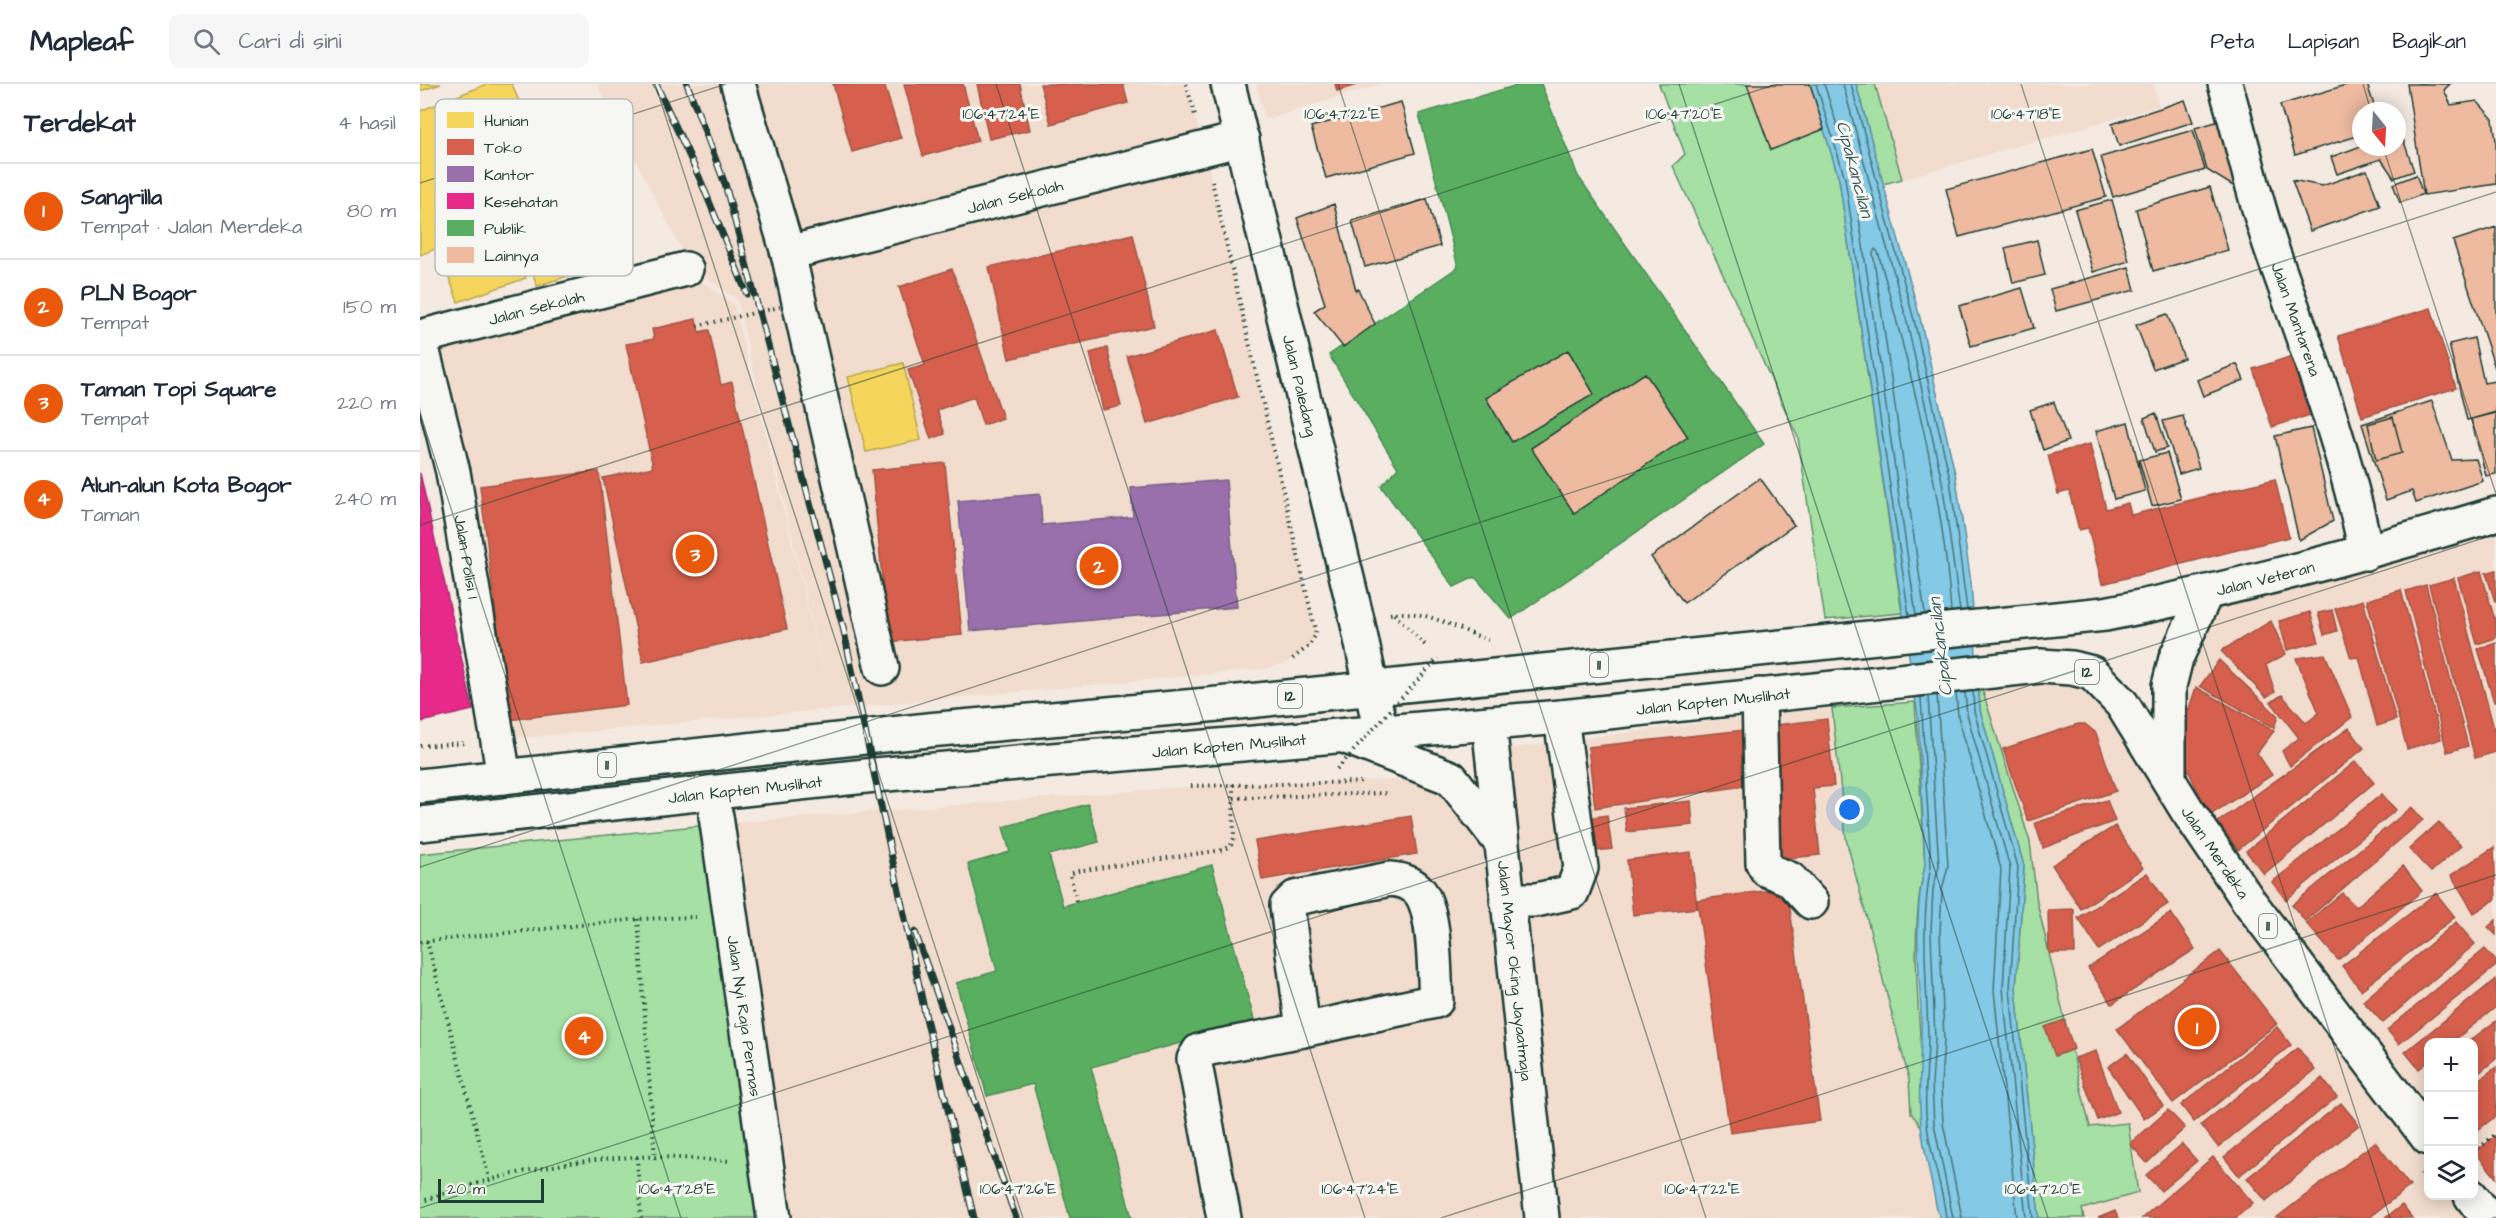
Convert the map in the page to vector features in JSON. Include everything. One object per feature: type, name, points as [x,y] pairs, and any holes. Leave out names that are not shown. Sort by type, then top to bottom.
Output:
[{"type":"main road","points":[[738,84],[788,253],[882,668]]},
{"type":"main road","name":"Jalan Paledang","points":[[1228,84],[1381,733]]},
{"type":"main road","name":"Jalan Mantarena","points":[[2225,84],[2271,248],[2320,383],[2356,505],[2366,553]]},
{"type":"main road","name":"Jalan Sekolah","points":[[788,253],[1242,139]]},
{"type":"main road","name":"Jalan Sekolah","points":[[420,339],[686,269]]},
{"type":"main road","name":"Jalan Polisi 1","points":[[420,339],[453,472],[504,777]]},
{"type":"main road","name":"Jalan Veteran","points":[[1372,688],[2105,614],[2205,595],[2366,553],[2496,514]]},
{"type":"main road","points":[[2169,776],[2169,686],[2176,658],[2205,595]]},
{"type":"main road","name":"Jalan Kapten Muslihat","points":[[420,824],[875,775],[1561,717],[2040,666],[2072,668],[2092,673],[2122,704]]},
{"type":"main road","name":"12","points":[[1208,705],[1372,688]]},
{"type":"main road","points":[[1759,695],[1763,863],[1767,870],[1790,879],[1811,902]]},
{"type":"main road","name":"Jalan Merdeka","points":[[2122,704],[2169,776],[2187,810],[2248,900],[2424,1133]]},
{"type":"main road","name":"11","points":[[420,786],[928,730],[1208,705]]},
{"type":"main road","points":[[1507,900],[1536,900],[1572,892],[1581,868],[1561,717]]},
{"type":"main road","name":"Jalan Mayor Oking Jayaatmaja","points":[[1489,723],[1542,1218]]},
{"type":"main road","points":[[1345,736],[1451,778],[1500,841]]},
{"type":"main road","name":"Jalan Nyi Raja Permas","points":[[716,816],[774,1218]]},
{"type":"main road","points":[[1224,1218],[1194,1059],[1199,1051],[1210,1048],[1303,1030],[1436,1001],[1428,908],[1419,891],[1405,880],[1390,879],[1290,901],[1287,913],[1303,1030]]},
{"type":"main road","points":[[2474,1200],[2488,1218]]},
{"type":"path","points":[[1204,148],[1317,634]]},
{"type":"path","points":[[697,326],[780,307]]},
{"type":"path","points":[[1394,614],[1401,621]]},
{"type":"path","points":[[1337,769],[1438,658]]},
{"type":"path","points":[[420,747],[498,740]]},
{"type":"path","points":[[1076,901],[1070,874],[1077,871],[1223,850],[1231,845],[1234,838],[1231,746]]},
{"type":"path","points":[[1252,783],[1268,779]]},
{"type":"path","points":[[1186,786],[1233,783],[1366,782]]},
{"type":"path","points":[[420,942],[638,919],[730,915]]},
{"type":"path","points":[[638,919],[655,1159]]},
{"type":"path","points":[[427,941],[489,1179]]},
{"type":"path","points":[[2478,1149],[2496,1134]]},
{"type":"path","points":[[420,1202],[489,1179],[556,1166],[637,1157],[766,1161]]},
{"type":"path","points":[[637,1157],[641,1218]]},
{"type":"shaded area","points":[[597,84],[1186,84],[1204,148],[1316,634],[1310,645],[1286,663],[1264,669],[498,740],[420,340],[686,269],[734,304],[828,692],[737,300],[690,266],[633,154],[633,99],[605,99]]},
{"type":"shaded area","points":[[1256,84],[1381,84],[1265,120]]},
{"type":"shaded area","points":[[1875,84],[2153,84],[2159,106],[1902,179]]},
{"type":"shaded area","points":[[2496,514],[2496,1130],[2478,1146],[2478,1038],[2424,1038],[2424,1200],[2474,1200],[2488,1218],[2084,1218],[2081,1209],[2128,1123],[2090,1127],[2037,902],[2030,842],[1978,676],[2092,673],[2168,736],[2205,595]]},
{"type":"shaded area","points":[[1832,708],[1844,839],[1921,1126],[1941,1218],[1541,1218],[1491,751],[1760,715]]},
{"type":"shaded area","points":[[1412,780],[1429,782],[1495,830],[1533,1218],[774,1218],[716,824],[1233,783]]},
{"type":"green space","points":[[1659,84],[1747,84],[1772,149],[1824,129],[1839,179],[1902,613],[1825,620],[1798,438],[1673,166],[1685,154]]},
{"type":"green space","points":[[1856,84],[1875,84],[1902,179],[1883,184]]},
{"type":"green space","points":[[1978,676],[2030,842],[2037,902],[2090,1127],[2128,1123],[2138,1193],[2082,1209],[2084,1218],[2039,1218],[2016,989],[2024,866],[1980,710]]},
{"type":"green space","points":[[1915,702],[1925,866],[1917,933],[1921,1053],[1928,1088],[1921,1126],[1911,1113],[1909,1079],[1846,839],[1832,708]]},
{"type":"green space","points":[[716,824],[774,1218],[420,1218],[420,854]]},
{"type":"water","name":"Cipakancilan","points":[[1810,84],[1856,84],[1920,318],[1956,478],[1971,583],[1980,710],[2024,866],[2016,989],[2039,1218],[1941,1218],[1937,1210],[1926,1157],[1919,1097],[1921,1015],[1918,921],[1925,866],[1918,717],[1839,179]]},
{"type":"building: Hunian","points":[[420,84],[441,84],[420,91]]},
{"type":"building: Hunian","points":[[487,84],[512,84],[518,99],[450,99]]},
{"type":"building: Hunian","points":[[435,105],[435,249],[420,255],[420,111]]},
{"type":"building: Hunian","points":[[449,276],[525,276],[526,278],[458,302]]},
{"type":"building: Hunian","points":[[534,276],[568,276],[537,286]]},
{"type":"building: Hunian","points":[[903,363],[921,440],[866,452],[848,377]]},
{"type":"building: Toko","points":[[833,84],[884,84],[901,138],[852,152]]},
{"type":"building: Toko","points":[[904,84],[963,84],[978,141],[923,156]]},
{"type":"building: Toko","points":[[977,84],[1020,84],[1030,130],[989,139]]},
{"type":"building: Toko","points":[[1040,84],[1123,84],[1128,103],[1051,124]]},
{"type":"building: Toko","points":[[1335,84],[1360,84],[1337,91]]},
{"type":"building: Toko","points":[[1133,234],[1154,326],[1009,359],[989,267]]},
{"type":"building: Toko","points":[[952,269],[1003,418],[983,425],[974,397],[937,410],[945,434],[931,439],[908,370],[925,365],[899,287]]},
{"type":"building: Toko","points":[[2431,308],[2456,388],[2362,417],[2338,336]]},
{"type":"building: Toko","points":[[696,319],[699,332],[709,330],[721,385],[732,382],[787,629],[643,662],[603,478],[653,467],[626,344],[654,339],[652,329]]},
{"type":"building: Toko","points":[[1218,330],[1238,397],[1147,424],[1127,356]]},
{"type":"building: Toko","points":[[1107,348],[1121,406],[1103,410],[1090,353]]},
{"type":"building: Toko","points":[[2301,353],[2320,412],[2272,427],[2253,369]]},
{"type":"building: Toko","points":[[2090,444],[2106,509],[2128,503],[2131,515],[2275,479],[2289,537],[2102,584],[2088,528],[2079,530],[2069,491],[2058,494],[2048,455]]},
{"type":"building: Toko","points":[[945,463],[962,635],[888,642],[872,470]]},
{"type":"building: Toko","points":[[599,471],[627,705],[509,720],[480,486]]},
{"type":"building: Toko","points":[[2496,570],[2496,602],[2495,602],[2486,573]]},
{"type":"building: Toko","points":[[2481,571],[2496,624],[2496,638],[2477,644],[2458,578]]},
{"type":"building: Toko","points":[[2454,578],[2496,736],[2496,752],[2475,758],[2429,585]]},
{"type":"building: Toko","points":[[2426,585],[2468,746],[2447,752],[2406,591]]},
{"type":"building: Toko","points":[[2401,590],[2441,739],[2407,749],[2367,600]]},
{"type":"building: Toko","points":[[2363,600],[2396,720],[2377,726],[2359,657],[2351,658],[2335,609]]},
{"type":"building: Toko","points":[[2332,610],[2337,631],[2324,635],[2318,613]]},
{"type":"building: Toko","points":[[2310,612],[2319,642],[2287,650],[2279,621]]},
{"type":"building: Toko","points":[[2271,621],[2286,654],[2266,665],[2275,692],[2266,697],[2221,651]]},
{"type":"building: Toko","points":[[2496,643],[2496,702],[2494,702],[2478,649]]},
{"type":"building: Toko","points":[[2325,654],[2352,717],[2290,766],[2282,751],[2299,738],[2271,702],[2282,695],[2306,723],[2319,713],[2296,658]]},
{"type":"building: Toko","points":[[2219,660],[2278,716],[2274,728],[2200,686]]},
{"type":"building: Toko","points":[[2196,687],[2274,731],[2257,753],[2272,775],[2209,816],[2177,745]]},
{"type":"building: Toko","points":[[1827,719],[1834,786],[1813,788],[1820,855],[1780,859],[1766,726]]},
{"type":"building: Toko","points":[[2078,724],[2085,724],[2096,733],[2116,791],[2028,821],[2003,749]]},
{"type":"building: Toko","points":[[2349,728],[2364,748],[2238,850],[2218,822]]},
{"type":"building: Toko","points":[[1744,730],[1750,785],[1595,808],[1588,747]]},
{"type":"building: Toko","points":[[2356,761],[2374,783],[2264,874],[2246,851]]},
{"type":"building: Toko","points":[[2382,794],[2396,810],[2286,900],[2272,882]]},
{"type":"building: Toko","points":[[2107,800],[2115,821],[2043,848],[2035,823]]},
{"type":"building: Toko","points":[[1691,801],[1693,825],[1627,832],[1624,808]]},
{"type":"building: Toko","points":[[2412,807],[2423,820],[2305,921],[2292,905]]},
{"type":"building: Toko","points":[[1607,815],[1612,849],[1587,852],[1581,819]]},
{"type":"building: Toko","points":[[1411,816],[1417,854],[1262,880],[1255,841]]},
{"type":"building: Toko","points":[[2439,822],[2461,846],[2431,872],[2409,849]]},
{"type":"building: Toko","points":[[2115,826],[2143,868],[2081,909],[2052,865]]},
{"type":"building: Toko","points":[[2494,847],[2496,899],[2474,913],[2451,875]]},
{"type":"building: Toko","points":[[1691,852],[1697,908],[1633,915],[1627,860]]},
{"type":"building: Toko","points":[[2403,866],[2422,891],[2338,960],[2306,923],[2342,893],[2356,907]]},
{"type":"building: Toko","points":[[2147,873],[2168,904],[2099,950],[2078,918]]},
{"type":"building: Toko","points":[[1787,888],[1820,1121],[1730,1133],[1697,900]]},
{"type":"building: Toko","points":[[2436,893],[2455,917],[2361,990],[2342,966]]},
{"type":"building: Toko","points":[[2074,909],[2075,953],[2049,953],[2048,910]]},
{"type":"building: Toko","points":[[2171,913],[2195,949],[2112,1004],[2088,968]]},
{"type":"building: Toko","points":[[2496,920],[2496,935],[2488,927]]},
{"type":"building: Toko","points":[[2456,922],[2475,944],[2383,1023],[2363,1001]]},
{"type":"building: Toko","points":[[2485,949],[2496,961],[2496,966],[2399,1044],[2387,1030]]},
{"type":"building: Toko","points":[[2220,951],[2277,1024],[2173,1103],[2117,1029]]},
{"type":"building: Toko","points":[[2496,979],[2496,1007],[2457,1038],[2424,1038],[2424,1065],[2419,1069],[2405,1052]]},
{"type":"building: Toko","points":[[2064,1020],[2074,1049],[2055,1056],[2045,1027]]},
{"type":"building: Toko","points":[[2496,1021],[2496,1059],[2478,1074],[2478,1038],[2473,1038]]},
{"type":"building: Toko","points":[[2277,1027],[2291,1045],[2194,1122],[2181,1105]]},
{"type":"building: Toko","points":[[2298,1048],[2315,1070],[2218,1147],[2201,1125]]},
{"type":"building: Toko","points":[[2096,1051],[2118,1112],[2098,1120],[2075,1058]]},
{"type":"building: Toko","points":[[2127,1053],[2163,1106],[2144,1119],[2108,1067]]},
{"type":"building: Toko","points":[[2496,1067],[2496,1116],[2478,1130],[2478,1092],[2478,1081]]},
{"type":"building: Toko","points":[[2322,1078],[2337,1097],[2239,1176],[2224,1157]]},
{"type":"building: Toko","points":[[2341,1103],[2359,1125],[2266,1201],[2247,1178]]},
{"type":"building: Toko","points":[[2168,1110],[2185,1128],[2147,1163],[2130,1144]]},
{"type":"building: Toko","points":[[2496,1136],[2496,1178],[2478,1156],[2478,1150]]},
{"type":"building: Toko","points":[[2375,1142],[2410,1186],[2368,1218],[2276,1218]]},
{"type":"building: Toko","points":[[2182,1144],[2197,1161],[2161,1191],[2146,1175]]},
{"type":"building: Toko","points":[[2213,1157],[2253,1203],[2236,1218],[2142,1218]]},
{"type":"building: Toko","points":[[2402,1205],[2412,1218],[2385,1218]]},
{"type":"building: Toko","points":[[2115,1211],[2118,1218],[2098,1218]]},
{"type":"building: Kantor","points":[[1226,480],[1237,607],[970,631],[958,501],[1040,494],[1042,525],[1133,517],[1131,488]]},
{"type":"building: Kesehatan","points":[[420,473],[473,710],[421,722],[420,719]]},
{"type":"building: Publik","points":[[1521,84],[1541,84],[1578,176],[1764,444],[1511,619],[1475,577],[1454,587],[1381,486],[1398,468],[1329,355],[1458,267],[1419,114]]},
{"type":"building: Publik","points":[[1088,804],[1099,842],[1049,855],[1063,906],[1212,865],[1255,1023],[1091,1067],[1132,1218],[1070,1218],[1033,1084],[987,1096],[956,983],[997,971],[968,864],[1010,852],[1003,827]]},
{"type":"building: Lainnya","points":[[1747,84],[1810,84],[1824,129],[1771,150]]},
{"type":"building: Lainnya","points":[[2349,84],[2367,84],[2373,102],[2352,102],[2352,138],[2295,155],[2280,105]]},
{"type":"building: Lainnya","points":[[2407,84],[2450,84],[2444,90],[2451,105],[2477,101],[2493,119],[2496,141],[2496,184],[2424,195]]},
{"type":"building: Lainnya","points":[[2185,100],[2193,122],[2119,146],[2112,124]]},
{"type":"building: Lainnya","points":[[1401,102],[1415,153],[1326,178],[1311,127]]},
{"type":"building: Lainnya","points":[[2223,120],[2243,192],[2207,170],[2195,128]]},
{"type":"building: Lainnya","points":[[2193,130],[2205,170],[2113,197],[2101,157]]},
{"type":"building: Lainnya","points":[[2406,148],[2414,171],[2394,178],[2381,159],[2337,174],[2331,157],[2352,149],[2352,156],[2406,156]]},
{"type":"building: Lainnya","points":[[2092,149],[2106,197],[1959,237],[1946,189]]},
{"type":"building: Lainnya","points":[[2367,170],[2380,206],[2310,231],[2292,180],[2322,186]]},
{"type":"building: Lainnya","points":[[2416,175],[2423,194],[2400,203],[2393,184]]},
{"type":"building: Lainnya","points":[[2210,187],[2228,250],[2153,271],[2136,209]]},
{"type":"building: Lainnya","points":[[1427,199],[1440,246],[1365,267],[1352,221]]},
{"type":"building: Lainnya","points":[[2112,200],[2129,261],[2093,272],[2075,210]]},
{"type":"building: Lainnya","points":[[1334,204],[1356,291],[1358,289],[1375,324],[1343,347],[1314,311],[1325,304],[1297,218]]},
{"type":"building: Lainnya","points":[[2496,227],[2496,371],[2453,241]]},
{"type":"building: Lainnya","points":[[2037,240],[2045,275],[2013,283],[2005,248]]},
{"type":"building: Lainnya","points":[[2129,267],[2135,290],[2056,311],[2050,289]]},
{"type":"building: Lainnya","points":[[2022,288],[2034,328],[1971,346],[1959,306]]},
{"type":"building: Lainnya","points":[[2167,314],[2184,358],[2153,369],[2136,325]]},
{"type":"building: Lainnya","points":[[2474,338],[2484,383],[2496,381],[2496,413],[2467,420],[2449,344]]},
{"type":"building: Lainnya","points":[[1568,350],[1594,394],[1512,442],[1486,398]]},
{"type":"building: Lainnya","points":[[2237,364],[2244,380],[2203,396],[2197,380]]},
{"type":"building: Lainnya","points":[[1645,373],[1688,437],[1574,513],[1531,448]]},
{"type":"building: Lainnya","points":[[2432,401],[2452,460],[2476,459],[2483,481],[2416,503],[2412,491],[2386,500],[2362,424]]},
{"type":"building: Lainnya","points":[[2054,402],[2068,441],[2043,450],[2030,410]]},
{"type":"building: Lainnya","points":[[2496,412],[2496,474],[2486,476],[2471,419]]},
{"type":"building: Lainnya","points":[[2156,413],[2167,448],[2155,452],[2144,418]]},
{"type":"building: Lainnya","points":[[2183,416],[2199,468],[2179,474],[2163,421]]},
{"type":"building: Lainnya","points":[[2393,417],[2402,453],[2376,460],[2368,424]]},
{"type":"building: Lainnya","points":[[2128,422],[2145,491],[2114,499],[2096,431]]},
{"type":"building: Lainnya","points":[[2311,428],[2333,521],[2299,540],[2275,436]]},
{"type":"building: Lainnya","points":[[2167,453],[2181,499],[2152,506],[2139,460]]},
{"type":"building: Lainnya","points":[[1760,478],[1794,525],[1684,603],[1651,557]]},
{"type":"railway","points":[[656,84],[700,179],[747,294]]},
{"type":"railway","points":[[687,84],[725,184],[843,627],[926,1018],[974,1218]]},
{"type":"railway","points":[[915,932],[1016,1218]]},
{"type":"place","name":"Taman Topi Square","points":[[695,554]]},
{"type":"place","name":"PLN Bogor","points":[[1099,566]]},
{"type":"place","name":"Sangrilla","points":[[2197,1027]]},
{"type":"place","name":"Alun-alun Kota Bogor","points":[[584,1036]]}]
